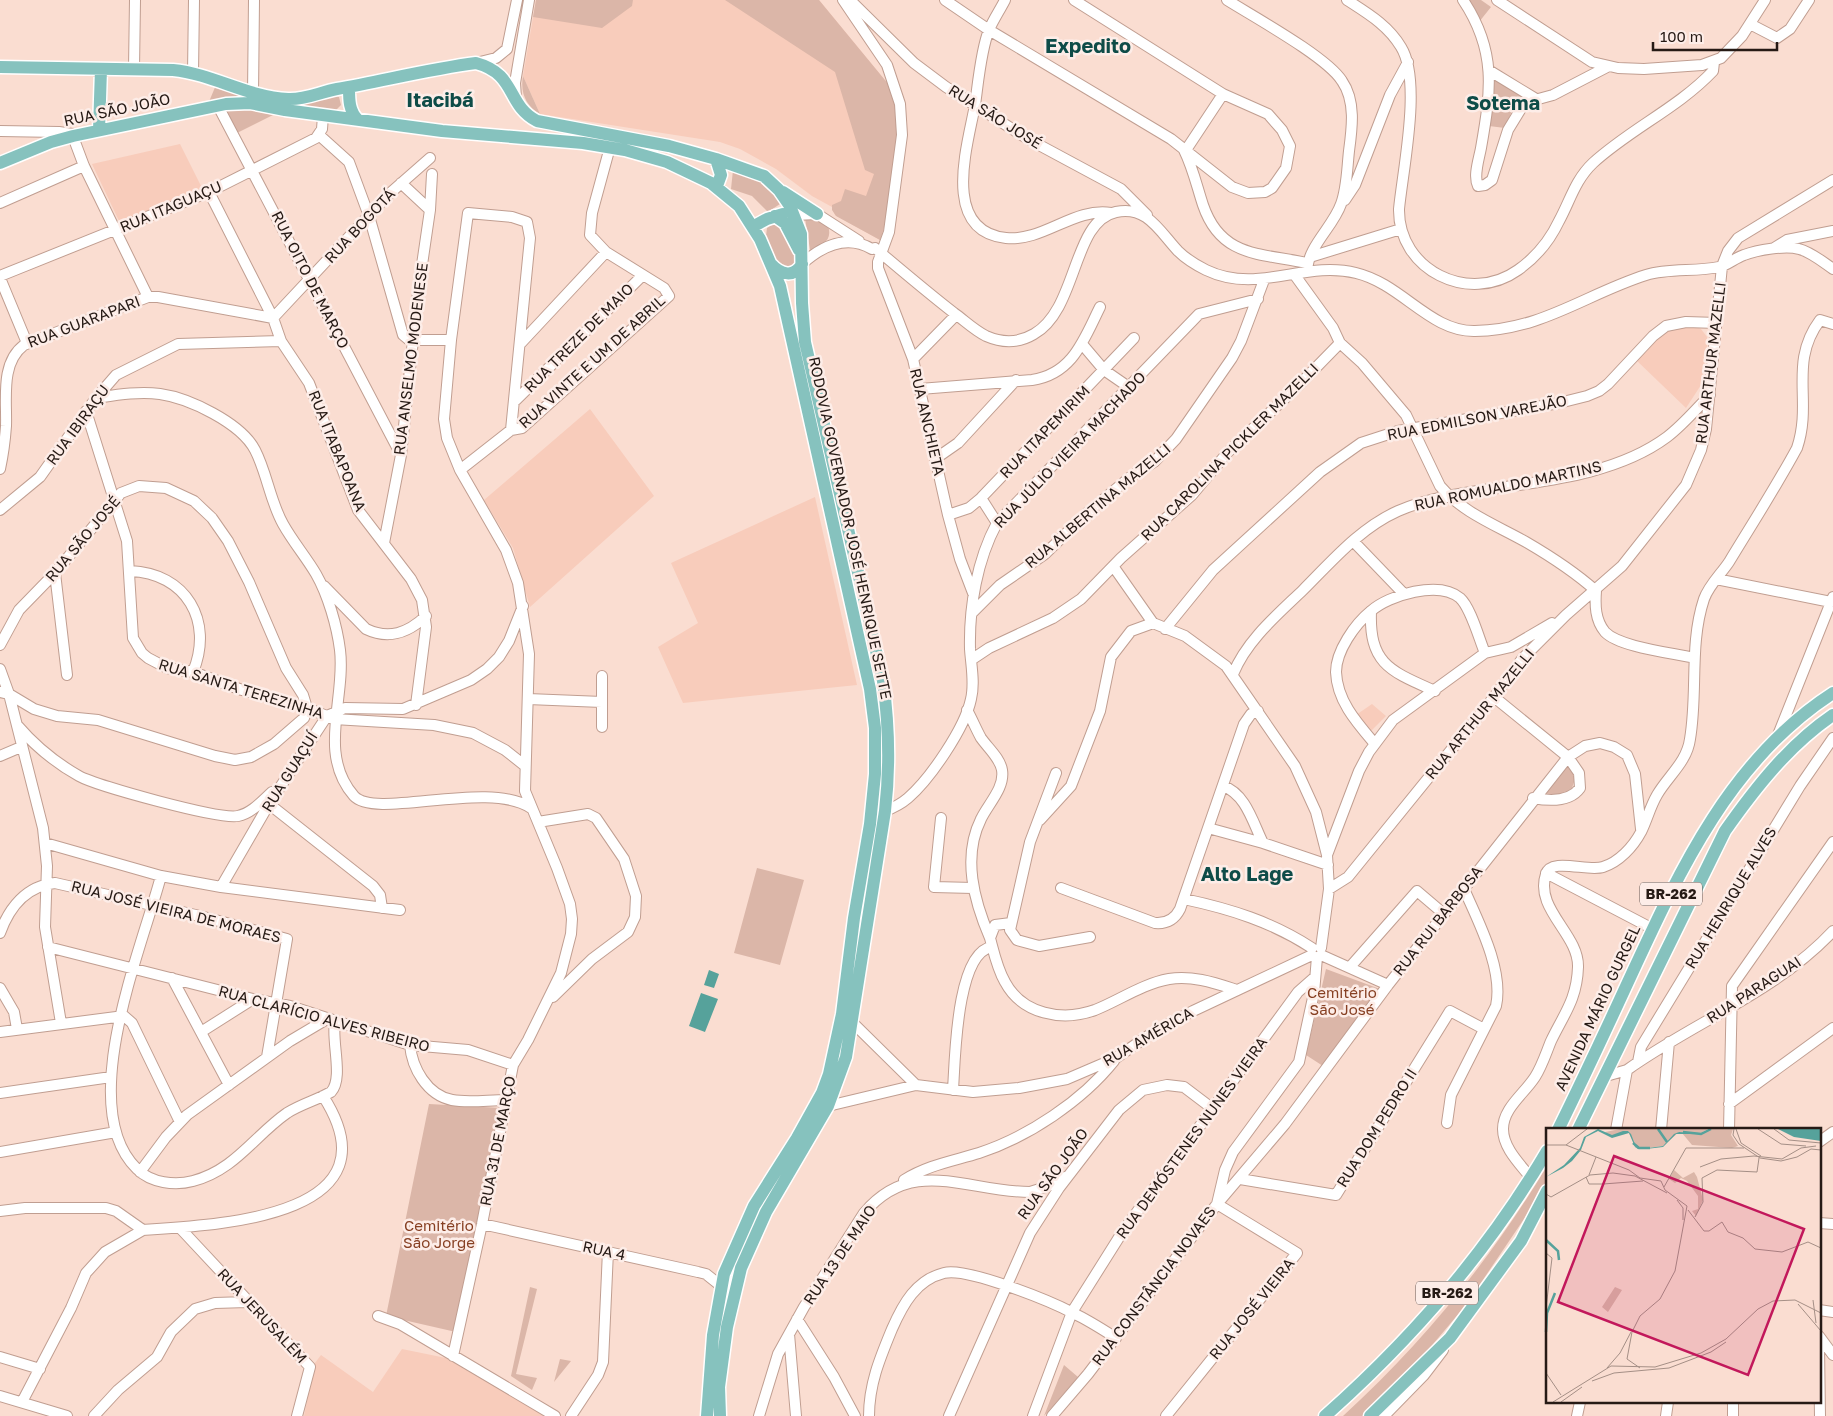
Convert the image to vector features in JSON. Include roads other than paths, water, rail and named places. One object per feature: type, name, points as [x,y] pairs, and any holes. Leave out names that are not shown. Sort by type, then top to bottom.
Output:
[{"type":"main road","points":[[0,67],[173,70],[193,73],[249,98],[306,98],[344,88],[476,63],[489,67],[501,75],[528,115],[544,124],[645,141],[716,159],[764,176],[779,190],[817,214]]},
{"type":"main road","points":[[99,130],[101,69]]},
{"type":"main road","points":[[329,117],[344,104],[344,88]]},
{"type":"main road","points":[[344,88],[353,115],[358,120]]},
{"type":"main road","name":"RUA SÃO JOÃO","points":[[0,163],[51,142],[73,136],[249,98]]},
{"type":"main road","name":"RODOVIA GOVERNADOR JOSÉ HENRIQUE SETTE","points":[[249,98],[329,117],[442,131],[610,147],[667,162],[717,186],[739,206],[754,226],[780,286],[829,498],[870,689],[875,728],[874,797],[835,1046],[822,1093],[797,1138],[754,1206],[733,1252],[721,1286],[713,1335],[707,1416]]},
{"type":"main road","points":[[716,159],[721,175],[717,186]]},
{"type":"main road","name":"RODOVIA GOVERNADOR JOSÉ HENRIQUE SETTE","points":[[727,1327],[741,1268],[757,1230],[828,1106],[846,1057],[884,812],[888,751],[882,681],[805,342],[802,303],[801,234],[795,215],[779,190]]},
{"type":"main road","points":[[754,226],[775,216],[795,215]]},
{"type":"main road","points":[[771,264],[779,271],[788,274],[794,273],[802,259],[787,227],[775,216]]},
{"type":"main road","name":"AVENIDA MÁRIO GURGEL","points":[[1559,1128],[1653,929],[1708,824],[1741,776],[1778,735],[1833,693]]},
{"type":"main road","name":"BR-262","points":[[1579,1128],[1725,831],[1752,793],[1789,752],[1833,714]]},
{"type":"main road","name":"BR-262","points":[[1325,1416],[1372,1375],[1457,1283],[1531,1178],[1546,1153]]},
{"type":"main road","name":"BR-262","points":[[1370,1416],[1450,1338],[1521,1241],[1546,1193]]},
{"type":"main road","points":[[720,1416],[719,1387],[730,1297],[721,1286]]},
{"type":"street","points":[[134,69],[135,0]]},
{"type":"street","points":[[193,73],[194,0]]},
{"type":"street","points":[[249,98],[254,0]]},
{"type":"street","points":[[476,63],[496,58],[507,49],[517,0]]},
{"type":"street","points":[[517,101],[515,83],[529,0]]},
{"type":"street","points":[[842,0],[887,65],[900,104],[902,134],[889,232],[876,251]]},
{"type":"street","name":"RUA SÃO JOSÉ","points":[[850,0],[914,62],[946,87],[1028,139],[1120,189],[1151,219],[1186,258],[1208,271],[1242,279],[1264,280],[1294,274],[1308,264]]},
{"type":"street","points":[[945,0],[989,30],[1184,149],[1223,181],[1240,191],[1248,193],[1265,192],[1272,188],[1283,176],[1289,161],[1290,146],[1282,130],[1268,114],[1223,94],[1074,0]]},
{"type":"street","points":[[1005,0],[989,30],[964,157],[962,184],[970,214],[985,230],[1007,238],[1023,237],[1084,215],[1104,212],[1130,211],[1151,219]]},
{"type":"street","points":[[1227,0],[1320,60],[1342,81],[1349,99],[1353,124],[1344,198],[1340,207]]},
{"type":"street","points":[[1347,0],[1389,30],[1401,47],[1408,62],[1411,96],[1398,209],[1400,229],[1415,256],[1432,272],[1441,278],[1480,285],[1507,277],[1528,262],[1552,235],[1571,192],[1585,171],[1620,142],[1692,93],[1713,72],[1714,62]]},
{"type":"street","points":[[1463,0],[1480,32],[1490,71],[1488,106],[1476,173],[1478,186],[1491,182],[1512,120],[1522,107],[1536,99],[1547,98],[1607,67]]},
{"type":"street","points":[[1497,0],[1581,57],[1607,67],[1658,69],[1714,62],[1726,54],[1750,24],[1765,0]]},
{"type":"street","points":[[1750,24],[1777,38],[1790,29],[1809,0]]},
{"type":"street","points":[[1308,264],[1340,207],[1355,185],[1386,104],[1408,62]]},
{"type":"street","points":[[1490,71],[1536,99]]},
{"type":"street","points":[[1184,149],[1223,94]]},
{"type":"street","name":"RUA OITO DE MARÇO","points":[[218,106],[401,455]]},
{"type":"street","points":[[329,117],[318,135],[349,162],[369,216],[399,325],[405,338],[413,340],[451,340]]},
{"type":"street","points":[[0,131],[59,132],[69,133],[73,136],[84,166],[148,297]]},
{"type":"street","name":"RUA ITAGUAÇU","points":[[0,277],[209,192],[318,135]]},
{"type":"street","name":"RUA VINTE E UM DE ABRIL","points":[[460,470],[511,430],[522,428],[669,296],[664,288],[606,252],[590,236],[590,229],[610,147]]},
{"type":"street","points":[[1184,149],[1206,214],[1226,242],[1243,251],[1371,278],[1405,296],[1443,324],[1473,331],[1505,328],[1557,314],[1650,274],[1722,266],[1751,252],[1773,248],[1798,248],[1833,268]]},
{"type":"street","name":"RUA BOGOTÁ","points":[[273,318],[401,183],[430,158]]},
{"type":"street","points":[[0,203],[84,166]]},
{"type":"street","name":"RUA ANSELMO MODENESE","points":[[384,543],[401,455],[413,340],[430,210],[432,174]]},
{"type":"street","points":[[1722,266],[1728,251],[1738,238],[1833,180]]},
{"type":"street","points":[[401,183],[430,210]]},
{"type":"street","name":"RUA ITABAPOANA","points":[[209,192],[273,318],[282,341],[309,383],[358,510],[416,587],[426,616]]},
{"type":"street","name":"RUA 31 DE MARÇO","points":[[453,1356],[482,1224],[513,1065],[548,1002],[565,961],[572,919],[565,888],[524,791],[529,654],[523,605],[510,558],[460,470],[447,438],[444,419],[451,340],[468,213],[512,217],[527,222],[530,238],[521,342]]},
{"type":"street","points":[[795,215],[817,214],[876,251],[978,331],[999,340],[1022,340],[1038,332],[1051,321],[1061,306],[1085,241],[1092,229],[1112,213]]},
{"type":"street","points":[[828,222],[832,231],[830,246]]},
{"type":"street","points":[[1308,264],[1400,229]]},
{"type":"street","points":[[1773,248],[1788,240],[1833,231]]},
{"type":"street","points":[[802,259],[818,250],[850,242],[864,244],[876,251]]},
{"type":"street","name":"RUA ANCHIETA","points":[[876,251],[880,273],[913,359],[948,516],[960,559],[974,594]]},
{"type":"street","points":[[511,430],[516,400],[521,342],[606,252]]},
{"type":"street","name":"RUA ARTHUR MAZELLI","points":[[1329,889],[1348,877],[1494,697],[1522,659],[1566,615],[1596,591],[1622,566],[1686,485],[1702,450],[1710,395],[1722,266]]},
{"type":"street","points":[[1294,274],[1330,323],[1340,343],[1358,358],[1402,410],[1440,486],[1448,495],[1478,517],[1528,543],[1586,582],[1596,591],[1595,604],[1598,619],[1609,635],[1624,642],[1694,658]]},
{"type":"street","name":"RUA TREZE DE MAIO","points":[[516,400],[643,275]]},
{"type":"street","points":[[0,277],[27,343]]},
{"type":"street","name":"RUA ALBERTINA MAZELLI","points":[[972,613],[1000,585],[1045,554],[1088,512],[1162,454],[1182,431],[1232,358],[1258,299],[1264,280]]},
{"type":"street","name":"RUA GUARAPARI","points":[[0,469],[6,428],[8,370],[13,355],[27,343],[148,297],[158,297],[273,318]]},
{"type":"street","name":"RUA JÚLIO VIEIRA MACHADO","points":[[884,812],[907,798],[924,781],[948,749],[967,710],[973,690],[971,660],[974,594],[984,553],[997,523],[1130,388],[1199,314],[1258,299]]},
{"type":"street","points":[[920,389],[1040,378],[1054,372],[1074,357],[1100,307]]},
{"type":"street","points":[[913,359],[956,315]]},
{"type":"street","points":[[1531,1178],[1506,1143],[1503,1125],[1512,1105],[1536,1076],[1553,1038],[1566,1015],[1572,1002],[1578,970],[1575,953],[1547,901],[1544,884],[1546,873],[1550,868],[1559,864],[1587,869],[1604,867],[1620,858],[1641,832],[1657,795],[1687,750],[1690,739],[1694,658],[1705,597],[1797,448],[1803,427],[1802,358],[1808,339],[1820,320],[1833,324]]},
{"type":"street","name":"RUA EDMILSON VAREJÃO","points":[[1165,629],[1213,570],[1320,472],[1361,443],[1385,434],[1559,403],[1587,396],[1599,391],[1608,384],[1653,336],[1666,326],[1680,322],[1717,324]]},
{"type":"street","name":"RUA ITAPEMIRIM","points":[[948,516],[969,508],[981,498],[1134,338]]},
{"type":"street","name":"RUA IBIRAÇU","points":[[0,510],[40,477],[86,411],[116,375],[178,344],[282,341]]},
{"type":"street","name":"RUA CAROLINA PICKLER MAZELLI","points":[[971,660],[994,646],[1053,618],[1081,599],[1113,566],[1192,495],[1228,452],[1298,386],[1340,343]]},
{"type":"street","points":[[1082,344],[1104,370],[1130,388]]},
{"type":"street","points":[[935,459],[958,443],[1016,380]]},
{"type":"street","points":[[96,398],[159,394],[193,404],[237,429],[255,449],[279,518],[321,584],[359,622],[375,633],[391,636],[415,625],[426,616]]},
{"type":"street","name":"RUA ROMUALDO MARTINS","points":[[1233,674],[1242,656],[1256,636],[1353,540],[1388,516],[1412,505],[1448,495],[1565,476],[1636,456],[1678,429],[1710,395]]},
{"type":"street","name":"RUA SANTA TEREZINHA","points":[[86,411],[127,541],[130,571],[131,624],[137,647],[142,653],[157,664],[180,672],[193,672],[242,690],[333,715],[458,729],[484,738],[505,750],[524,765]]},
{"type":"street","name":"RUA SÃO JOSÉ","points":[[0,645],[19,610],[55,573],[113,500],[127,489],[146,486],[177,492],[203,508],[236,554],[283,662],[300,688],[307,708]]},
{"type":"street","points":[[981,498],[997,523]]},
{"type":"street","points":[[1353,540],[1404,594]]},
{"type":"street","points":[[1113,566],[1153,623],[1185,636],[1196,643],[1218,659],[1233,674],[1288,754],[1304,783],[1316,812],[1328,860],[1329,889]]},
{"type":"street","points":[[130,571],[160,576],[178,587],[191,602],[200,642],[200,652],[193,672]]},
{"type":"street","points":[[55,573],[67,675]]},
{"type":"street","points":[[1716,579],[1832,600],[1778,735]]},
{"type":"street","points":[[321,584],[341,652],[333,715],[334,743],[337,758],[348,788],[361,801],[404,802],[480,796],[511,799],[523,802],[531,808]]},
{"type":"street","points":[[1375,744],[1354,718],[1343,700],[1336,672],[1340,648],[1371,610],[1404,594],[1428,590],[1456,595],[1466,607],[1485,653]]},
{"type":"street","points":[[333,715],[345,708],[404,709],[471,680],[494,664],[505,650],[523,605]]},
{"type":"street","points":[[1371,610],[1370,632],[1378,656],[1395,671],[1435,691]]},
{"type":"street","points":[[1328,860],[1359,771],[1375,744],[1394,720],[1485,653],[1511,647],[1566,615]]},
{"type":"street","points":[[416,705],[426,635],[426,616]]},
{"type":"street","points":[[1037,822],[1071,786],[1100,712],[1111,656],[1132,632],[1153,623]]},
{"type":"street","points":[[1511,647],[1519,650],[1522,659]]},
{"type":"street","points":[[0,669],[5,693],[36,796],[45,843],[47,884],[44,914],[61,1024]]},
{"type":"street","points":[[602,676],[602,727]]},
{"type":"street","points":[[5,693],[34,708],[57,716],[98,720],[215,756],[243,760],[263,751],[294,727],[304,718],[307,708]]},
{"type":"street","points":[[1494,697],[1568,757],[1577,769],[1580,779],[1580,788],[1577,793],[1560,799],[1534,798]]},
{"type":"street","points":[[528,699],[602,702]]},
{"type":"street","points":[[967,710],[982,738],[998,760],[1002,773],[997,791],[980,820],[974,835],[972,867],[974,888],[1005,982],[1018,999],[1037,1011],[1058,1016],[1078,1015],[1095,1010],[1149,984],[1171,979],[1203,980],[1236,990]]},
{"type":"street","points":[[1061,888],[1160,923],[1174,918],[1184,899],[1244,724],[1251,714],[1258,711]]},
{"type":"street","name":"RUA GUAÇUÍ","points":[[221,887],[280,785],[333,715]]},
{"type":"street","points":[[15,723],[40,751],[90,782],[214,815],[231,817],[247,813],[280,785]]},
{"type":"street","name":"RUA HENRIQUE ALVES","points":[[1638,1062],[1641,1046],[1800,786],[1832,740]]},
{"type":"street","points":[[1568,757],[1586,746],[1600,743],[1614,747],[1627,755],[1635,774],[1641,832]]},
{"type":"street","points":[[0,756],[21,746]]},
{"type":"street","name":"RUA RUI BARBOSA","points":[[1217,1204],[1240,1179],[1306,1096],[1388,985],[1568,757]]},
{"type":"street","points":[[1056,774],[1030,842],[1010,923],[1012,934],[1017,940],[1031,946],[1050,946],[1090,937]]},
{"type":"street","points":[[1223,786],[1232,789],[1242,799],[1264,843]]},
{"type":"street","points":[[269,804],[373,886],[380,895],[382,908]]},
{"type":"street","points":[[538,822],[584,814],[596,818],[621,853],[630,875],[636,901],[635,917],[625,935],[592,960],[548,1002]]},
{"type":"street","points":[[941,818],[934,887],[974,888]]},
{"type":"street","points":[[1208,828],[1328,860]]},
{"type":"street","points":[[1729,1128],[1730,1006],[1732,986],[1737,976],[1833,842]]},
{"type":"street","points":[[45,843],[161,876],[221,887],[400,910]]},
{"type":"street","points":[[1546,873],[1653,929]]},
{"type":"street","points":[[140,1172],[180,1122],[267,1057],[331,1020],[335,1084],[331,1092],[304,1103],[287,1114],[246,1151],[209,1176],[182,1184],[157,1180],[140,1172],[124,1152],[116,1132],[111,1106],[111,1077],[121,1016],[133,968],[161,876]]},
{"type":"street","points":[[0,933],[14,905],[31,891],[47,884]]},
{"type":"street","name":"RUA JOSÉ VIEIRA DE MORAES","points":[[47,884],[64,884],[209,918],[287,939],[267,1057]]},
{"type":"street","name":"RUA CONSTÂNCIA NOVAES","points":[[1052,1416],[1088,1374],[1217,1204],[1225,1170],[1233,1152],[1298,1062],[1304,1047],[1316,977],[1316,952],[1324,926],[1329,889]]},
{"type":"street","points":[[1447,1123],[1451,1095],[1496,1006],[1497,980],[1485,939],[1464,889]]},
{"type":"street","points":[[1350,967],[1417,892],[1444,914]]},
{"type":"street","points":[[1184,899],[1248,915],[1279,928],[1316,952],[1388,985]]},
{"type":"street","points":[[953,1090],[956,1047],[964,986],[975,962],[991,943],[996,925],[1010,923]]},
{"type":"street","name":"RUA PARAGUAI","points":[[1627,1070],[1814,951],[1833,930]]},
{"type":"street","name":"RUA CLARÍCIO ALVES RIBEIRO","points":[[48,948],[253,999],[298,1008],[410,1045],[468,1050],[513,1065]]},
{"type":"street","name":"RUA AMÉRICA","points":[[828,1106],[916,1085],[972,1092],[1035,1086],[1067,1078],[1116,1058],[1166,1025],[1316,952]]},
{"type":"street","name":"RUA DEMÓSTENES NUNES VIEIRA","points":[[1033,1416],[1072,1312],[1131,1219],[1298,992],[1316,977]]},
{"type":"street","points":[[172,978],[229,1085]]},
{"type":"street","points":[[0,988],[14,1012],[17,1029]]},
{"type":"street","points":[[201,1032],[253,999]]},
{"type":"street","name":"RUA DOM PEDRO II","points":[[1240,1179],[1336,1195],[1450,1011],[1484,1029]]},
{"type":"street","points":[[0,1032],[121,1016],[127,1018],[132,1023],[180,1122]]},
{"type":"street","points":[[851,1021],[916,1085]]},
{"type":"street","points":[[1729,1104],[1833,1028]]},
{"type":"street","points":[[1661,1128],[1669,1042]]},
{"type":"street","points":[[410,1045],[417,1071],[432,1090],[438,1094],[460,1100],[506,1100]]},
{"type":"street","points":[[888,1191],[927,1167],[994,1147],[1038,1124],[1091,1087],[1116,1058]]},
{"type":"street","points":[[1606,1076],[1627,1070],[1616,1128]]},
{"type":"street","points":[[0,1093],[111,1077]]},
{"type":"street","name":"RUA SÃO JOÃO","points":[[949,1416],[1030,1233],[1072,1172],[1119,1110],[1143,1090],[1159,1085],[1177,1085],[1192,1092],[1213,1109]]},
{"type":"street","points":[[22,1402],[86,1273],[105,1252],[122,1240],[143,1230],[180,1228],[275,1212],[304,1202],[333,1176],[343,1156],[343,1138],[337,1121],[323,1096]]},
{"type":"street","points":[[0,1152],[116,1132]]},
{"type":"street","points":[[1820,1141],[1832,1134]]},
{"type":"street","name":"RUA 13 DE MAIO","points":[[759,1416],[774,1365],[797,1319],[864,1213],[888,1191],[909,1182],[921,1180],[1030,1192],[1054,1184],[1072,1172]]},
{"type":"street","name":"RUA JOSÉ VIEIRA","points":[[1166,1416],[1297,1253],[1217,1204]]},
{"type":"street","points":[[0,1211],[25,1208],[106,1208],[116,1211],[143,1230]]},
{"type":"street","points":[[1820,1222],[1833,1224]]},
{"type":"street","name":"RUA 4","points":[[482,1224],[706,1274],[721,1286]]},
{"type":"street","name":"RUA JERUSALÉM","points":[[180,1228],[247,1302],[310,1367],[297,1416]]},
{"type":"street","points":[[571,1416],[598,1375],[603,1362],[608,1252]]},
{"type":"street","points":[[869,1416],[870,1390],[877,1366],[900,1312],[917,1288],[935,1276],[954,1272],[976,1275],[1072,1312],[1116,1338]]},
{"type":"street","points":[[94,1416],[118,1390],[157,1357],[171,1332],[195,1309],[215,1302],[247,1302]]},
{"type":"street","points":[[1820,1310],[1833,1312]]},
{"type":"street","points":[[378,1316],[400,1324],[453,1356],[479,1369],[555,1416]]},
{"type":"street","points":[[797,1319],[830,1371],[855,1416]]},
{"type":"street","points":[[789,1333],[796,1416]]},
{"type":"street","points":[[1820,1337],[1833,1354]]},
{"type":"street","name":"BR-262","points":[[1384,1416],[1424,1375],[1450,1338]]},
{"type":"street","points":[[0,1358],[40,1369]]},
{"type":"street","points":[[0,1396],[67,1416]]},
{"type":"water","points":[[709,970],[719,974],[714,988],[704,985]]},
{"type":"water","points":[[701,993],[718,999],[705,1032],[689,1026]]},
{"type":"district","name":"Expedito","points":[[1088,46]]},
{"type":"district","name":"Itacibá","points":[[440,100]]},
{"type":"district","name":"Sotema","points":[[1503,103]]},
{"type":"district","name":"Alto Lage","points":[[1247,874]]},
{"type":"park label","name":"Cemitério São José","points":[[1342,1002]]},
{"type":"park label","name":"Cemitério São Jorge","points":[[439,1234]]}]
